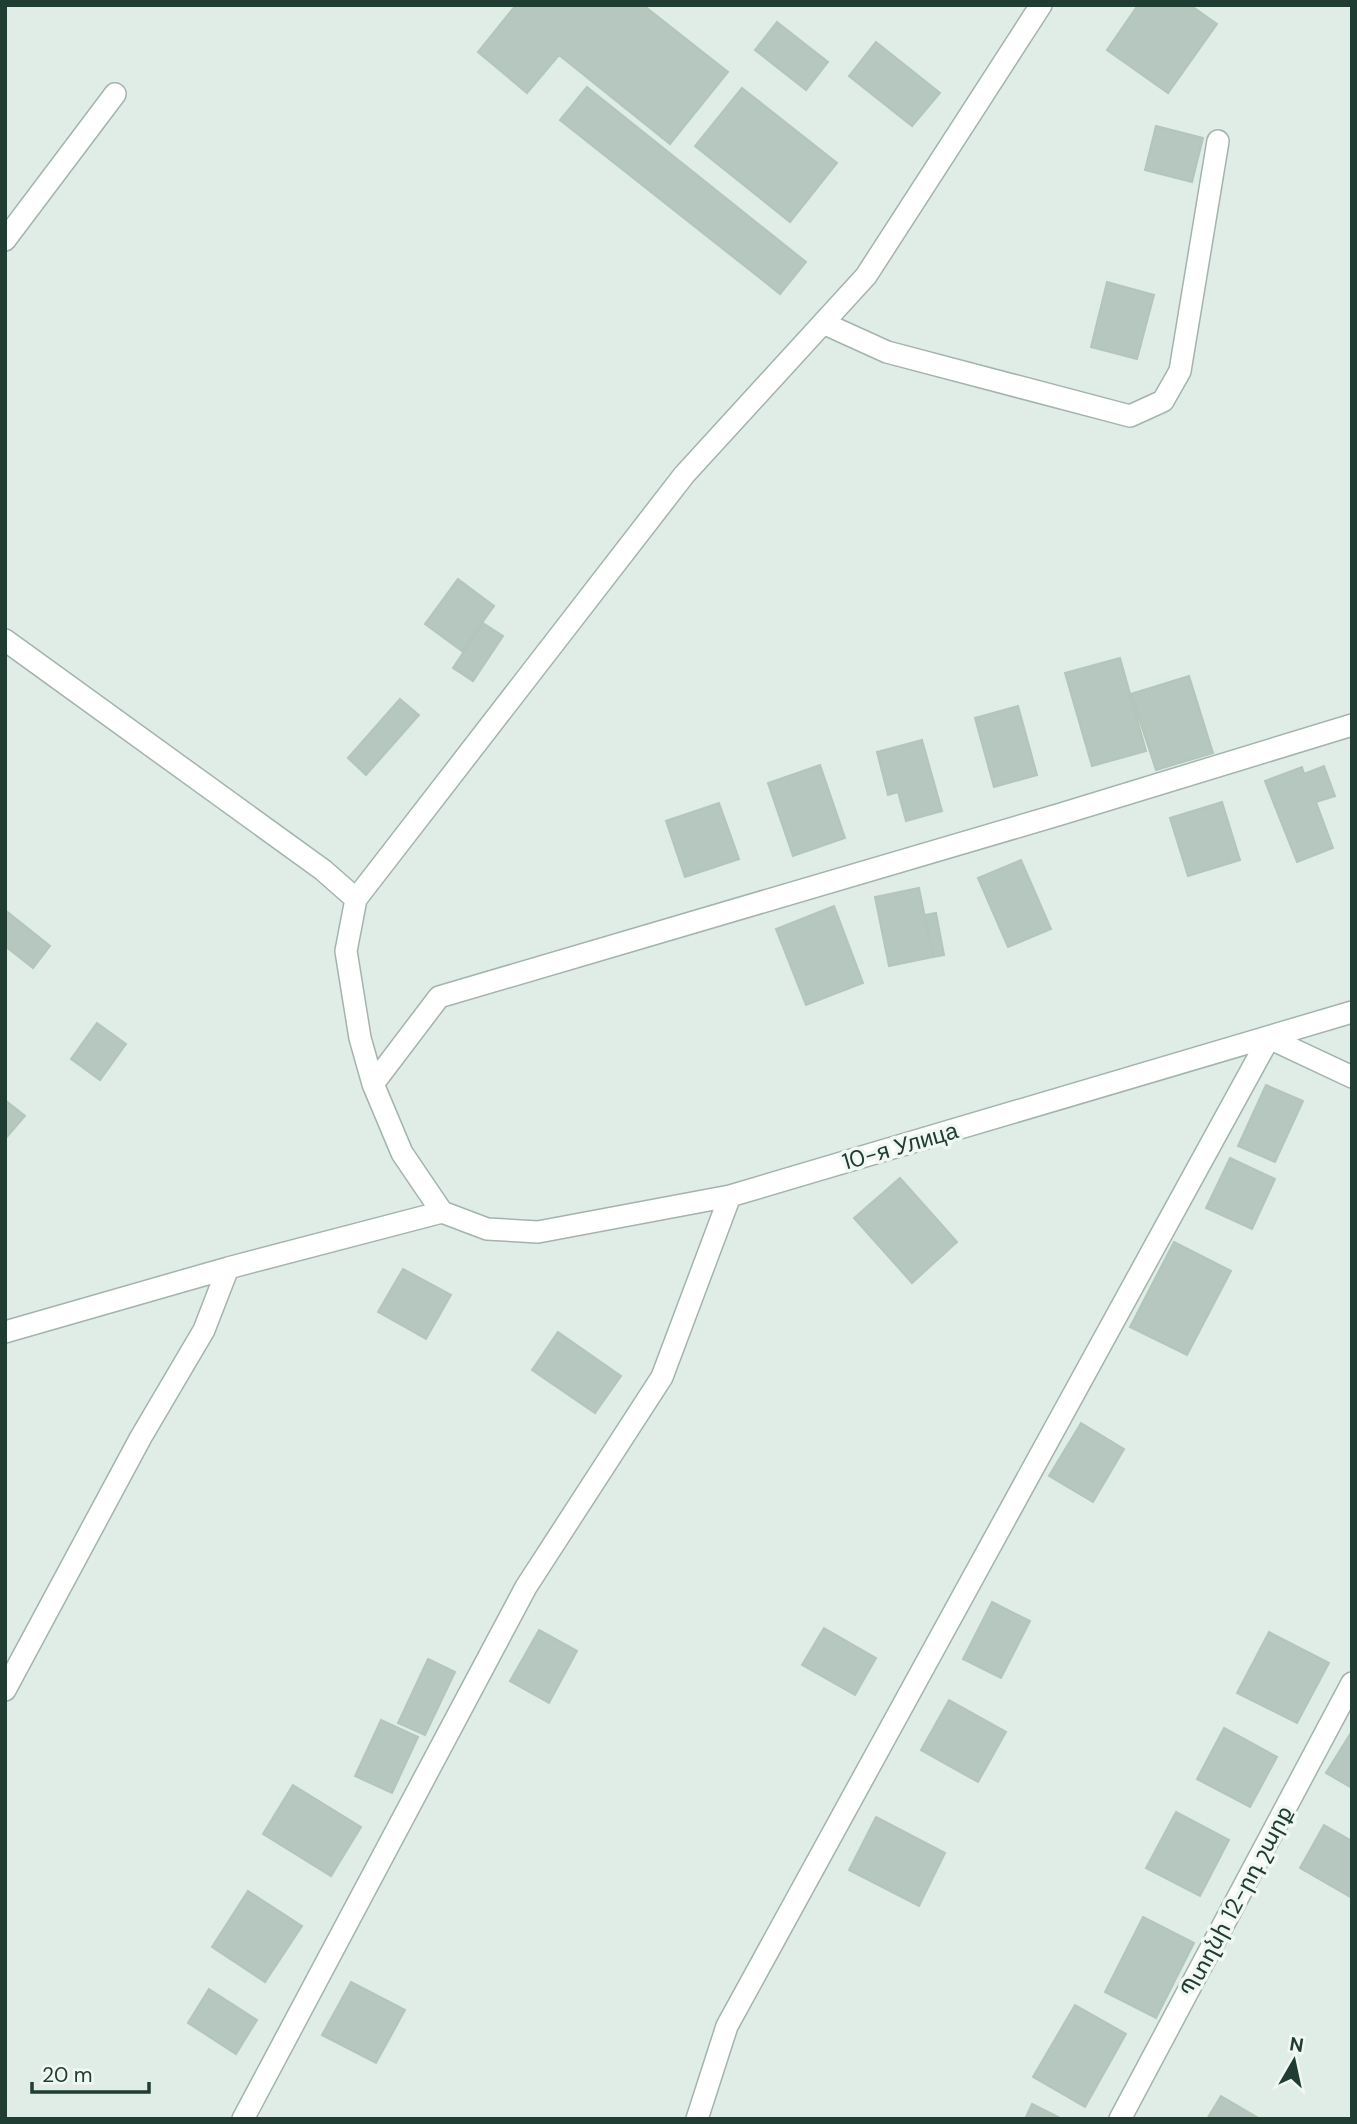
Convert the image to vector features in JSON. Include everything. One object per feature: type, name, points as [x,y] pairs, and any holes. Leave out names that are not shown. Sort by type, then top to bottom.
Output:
[{"type":"street","points":[[5,1332],[228,1268],[442,1212],[402,1153],[373,1084],[360,1038],[346,951],[356,899],[684,475],[866,276],[1041,5]]},
{"type":"street","points":[[5,240],[115,94]]},
{"type":"street","points":[[823,323],[887,352],[1130,416],[1163,401],[1180,371],[1218,141]]},
{"type":"street","points":[[5,640],[323,870],[356,899]]},
{"type":"street","points":[[373,1084],[439,997],[1048,818],[1352,725]]},
{"type":"street","name":"10-я Улица","points":[[442,1212],[487,1229],[538,1232],[730,1196],[1352,1012]]},
{"type":"street","points":[[697,2119],[727,2026],[1269,1038],[1352,1077]]},
{"type":"street","points":[[243,2119],[526,1587],[662,1377],[730,1196]]},
{"type":"street","points":[[5,1690],[141,1437],[204,1330],[228,1268]]},
{"type":"street","name":"Պտղնի 12-րդ շարք","points":[[1120,2119],[1352,1683]]},
{"type":"building","points":[[516,5],[643,5],[728,72],[670,144],[559,55],[527,93],[478,52]]},
{"type":"building","points":[[1138,5],[1190,5],[1217,24],[1168,93],[1107,50]]},
{"type":"building","points":[[777,22],[828,62],[806,90],[755,50]]},
{"type":"building","points":[[876,42],[940,93],[912,126],[849,76]]},
{"type":"building","points":[[587,87],[806,262],[780,294],[560,120]]},
{"type":"building","points":[[742,88],[837,163],[790,222],[695,146]]},
{"type":"building","points":[[1156,126],[1203,138],[1192,182],[1145,170]]},
{"type":"building","points":[[1107,282],[1154,295],[1137,359],[1091,347]]},
{"type":"building","points":[[458,579],[494,606],[462,651],[425,624]]},
{"type":"building","points":[[483,623],[503,636],[473,681],[453,668]]},
{"type":"building","points":[[1120,658],[1146,751],[1092,766],[1065,673]]},
{"type":"building","points":[[1189,676],[1213,753],[1156,770],[1131,694]]},
{"type":"building","points":[[400,699],[419,715],[366,775],[348,758]]},
{"type":"building","points":[[1018,706],[1037,775],[994,787],[975,718]]},
{"type":"building","points":[[922,740],[942,811],[906,821],[898,792],[888,795],[877,752]]},
{"type":"building","points":[[820,765],[845,838],[793,856],[768,783]]},
{"type":"building","points":[[1324,766],[1335,796],[1316,802],[1333,848],[1297,862],[1265,781],[1302,767],[1304,774]]},
{"type":"building","points":[[1222,802],[1240,860],[1188,876],[1170,818]]},
{"type":"building","points":[[719,803],[739,859],[685,877],[666,821]]},
{"type":"building","points":[[1021,860],[1051,929],[1008,947],[978,878]]},
{"type":"building","points":[[919,888],[933,957],[889,966],[875,897]]},
{"type":"building","points":[[834,906],[863,983],[806,1005],[776,929]]},
{"type":"building","points":[[5,910],[50,946],[33,968],[5,946]]},
{"type":"building","points":[[936,913],[944,955],[933,957],[925,915]]},
{"type":"building","points":[[97,1023],[126,1044],[100,1080],[71,1059]]},
{"type":"building","points":[[1266,1085],[1303,1101],[1275,1162],[1238,1146]]},
{"type":"building","points":[[5,1100],[25,1116],[5,1139]]},
{"type":"building","points":[[1230,1158],[1275,1179],[1252,1229],[1206,1208]]},
{"type":"building","points":[[900,1178],[957,1242],[912,1283],[854,1218]]},
{"type":"building","points":[[1174,1242],[1231,1271],[1187,1355],[1130,1327]]},
{"type":"building","points":[[403,1269],[451,1295],[426,1339],[378,1312]]},
{"type":"building","points":[[558,1332],[621,1376],[595,1413],[532,1370]]},
{"type":"building","points":[[1081,1423],[1124,1449],[1093,1502],[1049,1476]]},
{"type":"building","points":[[992,1602],[1030,1621],[1001,1678],[963,1659]]},
{"type":"building","points":[[824,1628],[876,1658],[855,1695],[802,1665]]},
{"type":"building","points":[[539,1630],[577,1651],[549,1703],[510,1681]]},
{"type":"building","points":[[1269,1632],[1329,1663],[1297,1723],[1237,1693]]},
{"type":"building","points":[[428,1659],[455,1672],[425,1735],[398,1723]]},
{"type":"building","points":[[949,1700],[1006,1732],[978,1782],[921,1750]]},
{"type":"building","points":[[381,1720],[418,1737],[392,1793],[355,1776]]},
{"type":"building","points":[[1224,1728],[1277,1757],[1250,1807],[1197,1779]]},
{"type":"building","points":[[1352,1731],[1352,1788],[1326,1773]]},
{"type":"building","points":[[293,1785],[361,1827],[331,1876],[263,1834]]},
{"type":"building","points":[[1176,1812],[1229,1840],[1200,1896],[1146,1868]]},
{"type":"building","points":[[876,1817],[945,1853],[919,1906],[849,1870]]},
{"type":"building","points":[[1324,1825],[1352,1841],[1352,1898],[1300,1868]]},
{"type":"building","points":[[248,1891],[302,1926],[265,1982],[212,1947]]},
{"type":"building","points":[[1143,1917],[1194,1943],[1156,2018],[1105,1992]]},
{"type":"building","points":[[351,1982],[405,2010],[376,2063],[322,2035]]},
{"type":"building","points":[[209,1989],[257,2020],[236,2054],[188,2023]]},
{"type":"building","points":[[1075,2005],[1126,2034],[1085,2107],[1033,2077]]},
{"type":"building","points":[[1221,2096],[1260,2119],[1207,2119]]},
{"type":"building","points":[[1032,2104],[1062,2119],[1025,2119]]}]
